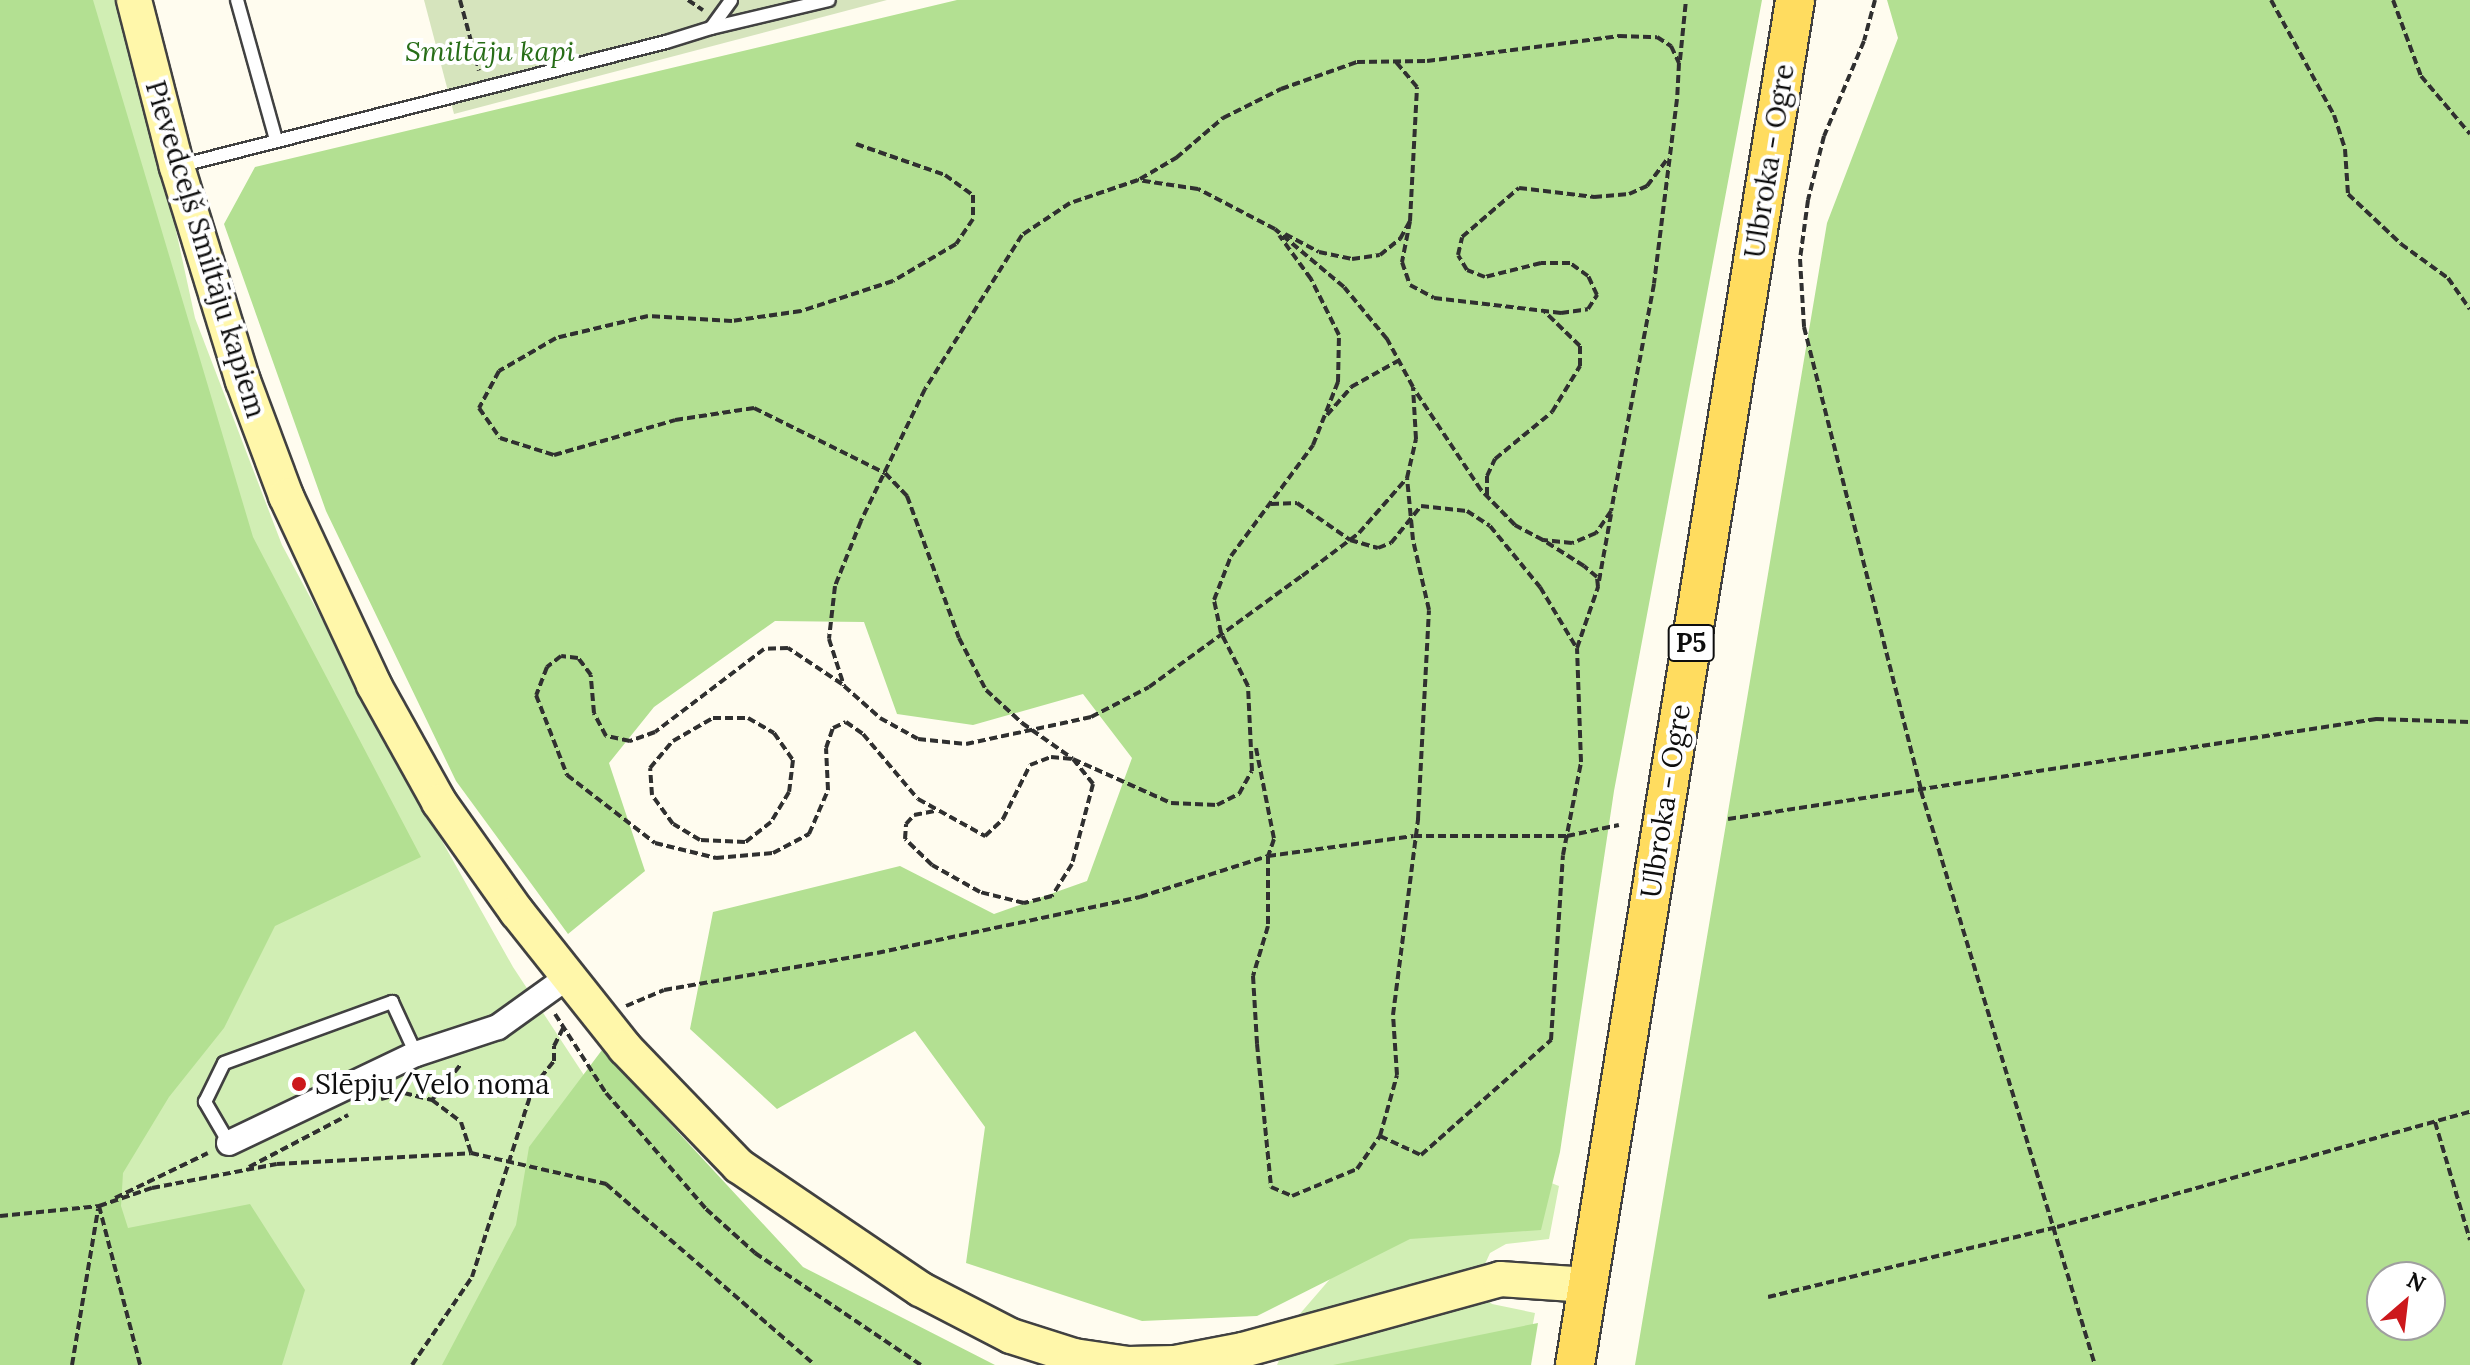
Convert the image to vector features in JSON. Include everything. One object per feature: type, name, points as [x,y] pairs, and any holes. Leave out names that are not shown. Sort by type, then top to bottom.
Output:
[{"type":"main road","name":"Ulbroka - Ogre","points":[[1575,1365],[1795,0]]},
{"type":"street","name":"Pievedceļš Smiltāju kapiem","points":[[134,0],[177,167],[220,313],[275,467],[374,685],[439,802],[569,976],[682,1111],[739,1166],[920,1289],[1011,1336],[1074,1356],[1128,1364],[1175,1363],[1243,1350],[1500,1279],[1588,1285]]},
{"type":"street","points":[[229,1143],[416,1054],[498,1027],[569,976]]},
{"type":"lane","points":[[237,0],[276,140]]},
{"type":"lane","points":[[711,28],[731,0]]},
{"type":"lane","points":[[177,167],[829,0]]},
{"type":"lane","points":[[229,1143],[205,1102],[224,1063],[392,1002],[416,1054]]},
{"type":"path","points":[[460,0],[484,89]]},
{"type":"path","points":[[1380,1136],[1421,1155],[1551,1040],[1567,836],[1581,762],[1577,648],[1598,587],[1654,284],[1686,0]]},
{"type":"path","points":[[1875,0],[1815,168],[1801,245],[1801,308],[1921,791],[2057,1227],[2095,1365]]},
{"type":"path","points":[[2271,0],[2334,115],[2345,149],[2348,194],[2401,244],[2448,278],[2470,309]]},
{"type":"path","points":[[2393,0],[2421,76],[2470,134]]},
{"type":"path","points":[[844,686],[829,639],[835,586],[925,389],[1022,235],[1070,203],[1138,180],[1176,158],[1223,118],[1281,89],[1357,62],[1396,62],[1619,36],[1657,37],[1671,46],[1679,63]]},
{"type":"path","points":[[1396,62],[1417,87],[1410,221],[1402,262],[1410,285],[1434,298],[1543,311],[1588,309],[1597,295],[1588,276],[1570,263],[1541,263],[1485,277],[1467,270],[1458,255],[1462,237],[1519,188],[1594,197],[1629,194],[1647,186],[1670,155]]},
{"type":"path","points":[[856,144],[945,175],[973,195],[973,219],[956,244],[893,281],[801,311],[732,321],[648,316],[556,338],[499,371],[479,408],[500,438],[554,455],[675,420],[754,408],[885,473],[907,496],[959,638],[986,690],[1035,732],[1073,759],[1171,803],[1217,805],[1239,794],[1252,771],[1254,740]]},
{"type":"path","points":[[1138,180],[1198,189],[1319,252],[1352,259],[1380,255],[1400,239],[1410,221]]},
{"type":"path","points":[[1275,229],[1344,287],[1399,361],[1413,387],[1488,496],[1515,525],[1584,566],[1597,577],[1598,587]]},
{"type":"path","points":[[1275,229],[1311,279],[1339,335],[1338,382],[1313,445],[1231,556],[1214,600],[1221,633],[1248,686],[1254,740],[1274,839],[1268,856],[1268,926],[1253,976],[1271,1187],[1292,1196],[1357,1169],[1380,1136],[1397,1075],[1393,1015],[1414,836],[1429,610],[1410,514],[1407,478],[1416,439],[1413,387]]},
{"type":"path","points":[[1488,496],[1487,476],[1495,459],[1552,412],[1580,366],[1580,346],[1543,311]]},
{"type":"path","points":[[1323,420],[1351,387],[1399,361]]},
{"type":"path","points":[[935,811],[914,815],[906,824],[905,839],[932,865],[980,892],[1024,903],[1052,896],[1072,864],[1089,814],[1093,784],[1073,759],[1051,757],[1030,765],[1003,819],[985,836],[918,799],[863,734],[846,722],[833,728],[826,748],[828,790],[809,834],[773,853],[716,858],[655,843],[567,775],[536,695],[547,667],[561,656],[578,658],[591,675],[594,713],[606,736],[630,741],[655,732],[764,649],[788,648],[844,686],[880,718],[918,739],[966,744],[1035,732],[1091,717],[1149,687],[1350,540],[1407,478]]},
{"type":"path","points":[[1269,505],[1297,503],[1350,540],[1378,548],[1391,543],[1410,514],[1421,506],[1443,505],[1490,526],[1540,587],[1577,648]]},
{"type":"path","points":[[1543,540],[1572,543],[1596,533],[1611,511]]},
{"type":"path","points":[[713,718],[748,718],[774,733],[793,760],[789,792],[771,822],[745,842],[700,840],[673,824],[652,795],[650,768],[673,741],[713,718]]},
{"type":"path","points":[[1728,819],[2376,719],[2470,722]]},
{"type":"path","points":[[606,1023],[638,997],[664,990],[877,953],[1140,897],[1268,856],[1414,836],[1567,836],[1619,825]]},
{"type":"path","points":[[541,994],[606,1093],[706,1209],[755,1253],[921,1365]]},
{"type":"path","points":[[412,1365],[472,1277],[533,1087],[554,1061],[554,1046],[564,1025]]},
{"type":"path","points":[[432,1100],[458,1071],[466,1049],[463,1038]]},
{"type":"path","points":[[373,1102],[395,1094],[432,1100],[461,1122],[471,1153]]},
{"type":"path","points":[[246,1168],[352,1112]]},
{"type":"path","points":[[1768,1297],[2057,1227],[2470,1112]]},
{"type":"path","points":[[2435,1122],[2470,1240]]},
{"type":"path","points":[[99,1206],[229,1143]]},
{"type":"path","points":[[0,1216],[99,1206],[152,1188],[246,1168],[471,1153],[606,1184],[815,1365]]},
{"type":"path","points":[[72,1365],[99,1206]]},
{"type":"path","points":[[99,1206],[140,1365]]},
{"type":"green space","points":[[0,0],[126,0],[195,318],[282,545],[424,809],[513,967],[597,1095],[874,1365],[0,1365]]},
{"type":"green space","points":[[0,0],[93,0],[253,537],[421,857],[275,926],[224,1028],[169,1097],[123,1173],[121,1206],[128,1228],[250,1204],[305,1290],[282,1365],[0,1365]]},
{"type":"green space","name":"Smiltāju kapi","points":[[424,0],[887,0],[454,114]]},
{"type":"green space","points":[[957,0],[1762,0],[1614,791],[1560,1152],[1541,1230],[1410,1239],[1257,1316],[1142,1321],[966,1263],[985,1127],[915,1031],[777,1109],[690,1029],[713,912],[900,866],[994,914],[1087,881],[1132,758],[1083,694],[973,725],[897,714],[864,622],[775,621],[654,707],[609,763],[645,871],[568,934],[456,781],[326,511],[224,224],[255,167]]},
{"type":"green space","points":[[1887,0],[2470,0],[2470,1365],[1635,1365],[1827,223],[1898,38]]},
{"type":"green space","points":[[602,1050],[803,1267],[995,1365],[442,1365],[516,1225],[529,1147]]},
{"type":"green space","points":[[1515,1169],[1559,1186],[1549,1239],[1506,1244],[1490,1253],[1480,1275],[1481,1294],[1492,1304],[1535,1313],[1525,1365],[1277,1365],[1298,1316],[1362,1242]]},
{"type":"green space","points":[[1538,1323],[1531,1365],[1333,1365]]},
{"type":"place","name":"Slēpju/Velo noma","points":[[299,1084]]}]
